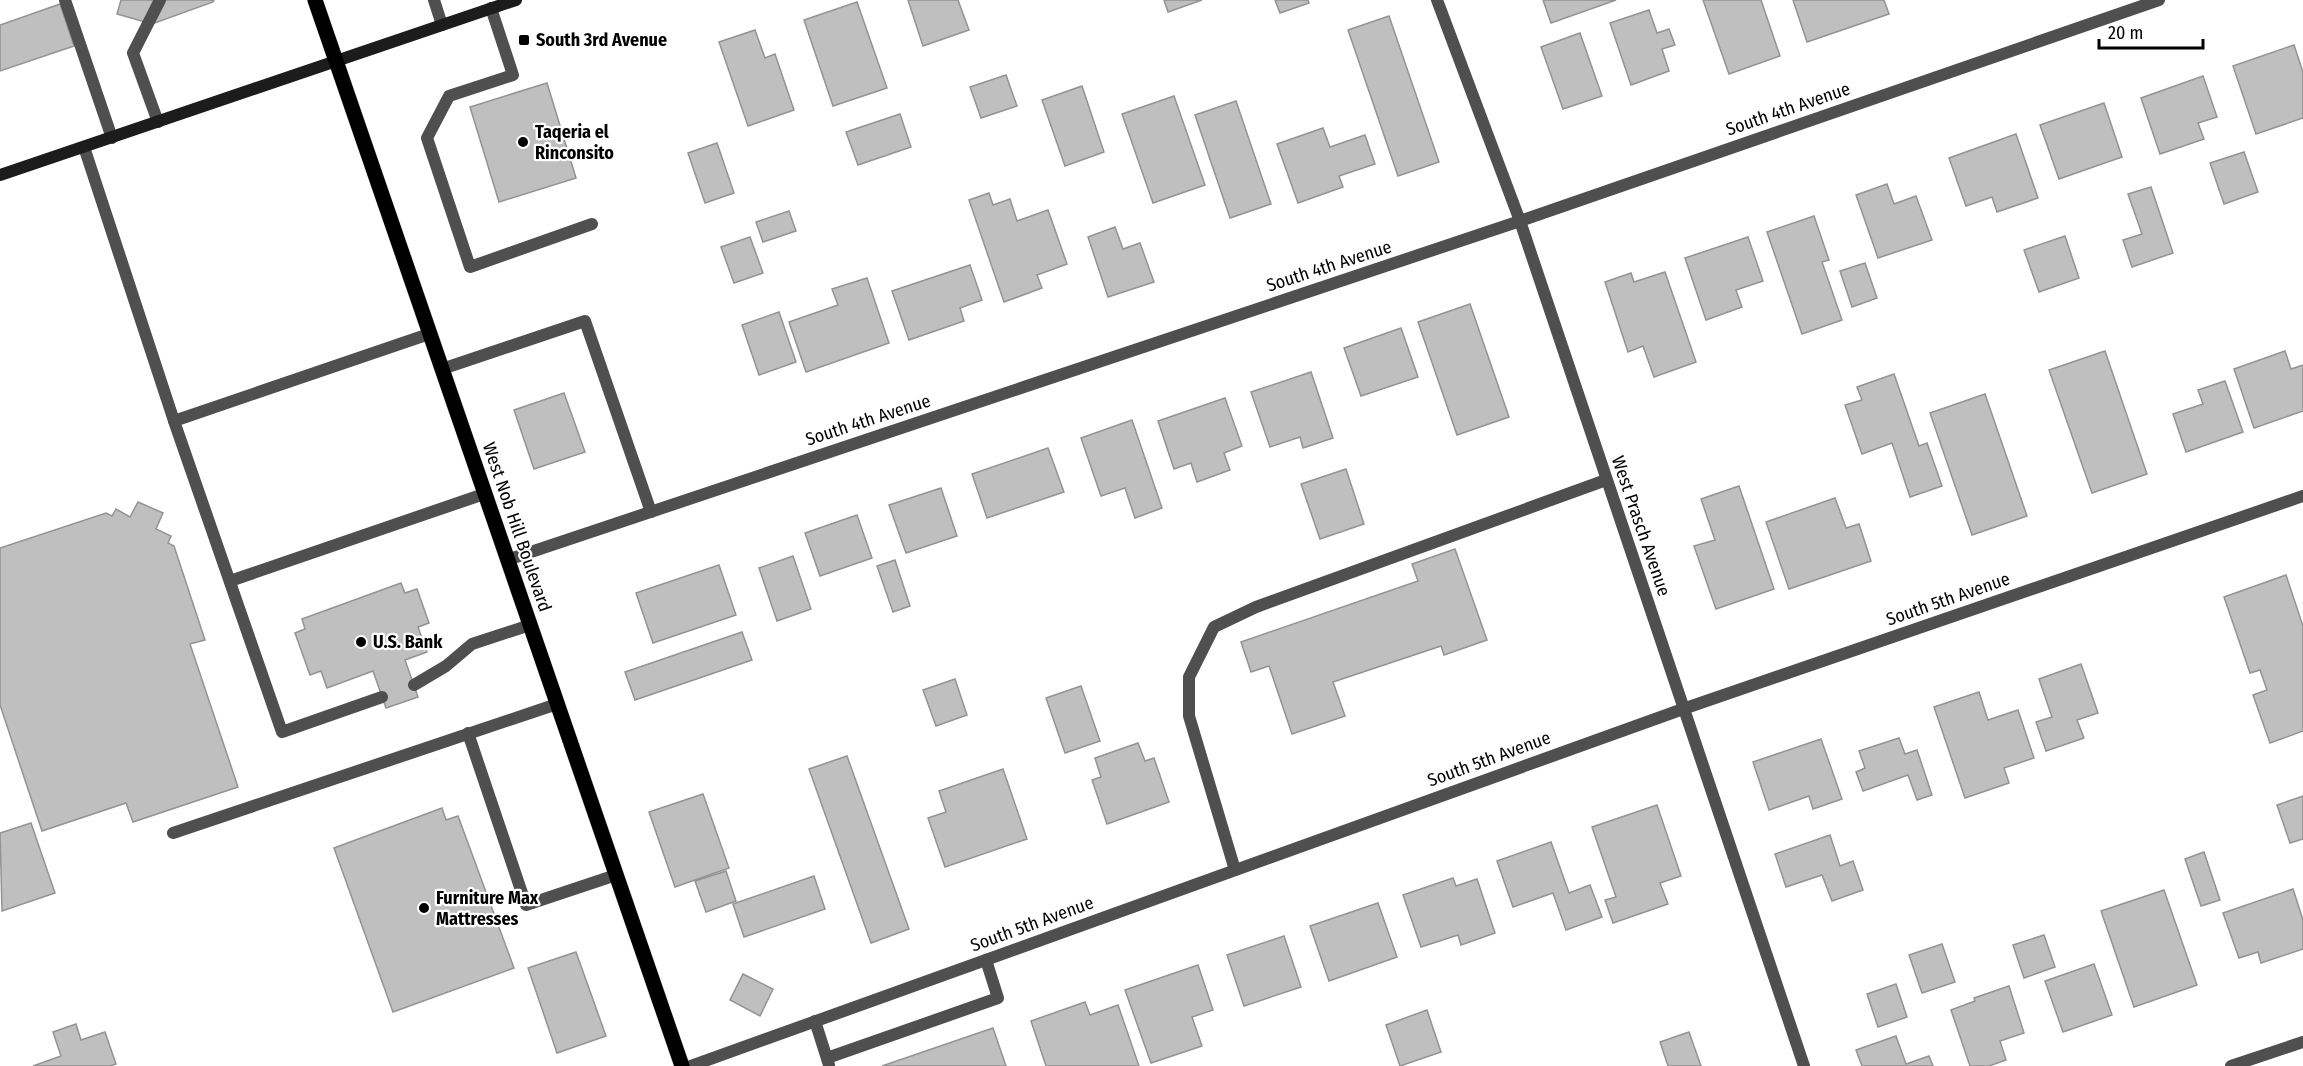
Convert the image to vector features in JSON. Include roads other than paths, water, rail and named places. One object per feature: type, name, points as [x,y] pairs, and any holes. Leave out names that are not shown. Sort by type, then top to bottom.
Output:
[{"type":"main road","name":"West Nob Hill Boulevard","points":[[315,0],[682,1066]]},
{"type":"street","points":[[65,0],[112,138]]},
{"type":"street","points":[[158,122],[133,53],[160,0]]},
{"type":"street","points":[[434,0],[442,25]]},
{"type":"street","points":[[0,175],[516,0]]},
{"type":"street","name":"West Prasch Avenue","points":[[1437,0],[1520,221],[1804,1066]]},
{"type":"street","name":"South 4th Avenue","points":[[507,560],[1520,221],[2159,0]]},
{"type":"street","points":[[492,8],[513,75],[448,96],[427,138],[470,267],[592,224]]},
{"type":"street","points":[[84,147],[174,421],[282,732],[382,697]]},
{"type":"street","points":[[442,369],[585,321],[651,512]]},
{"type":"street","points":[[174,421],[429,334]]},
{"type":"street","points":[[1235,870],[1189,716],[1189,678],[1214,627],[1256,607],[1606,480]]},
{"type":"street","points":[[230,581],[484,494]]},
{"type":"street","name":"South 5th Avenue","points":[[691,1066],[1683,709],[2303,496]]},
{"type":"street","points":[[414,686],[446,666],[472,644],[530,625]]},
{"type":"street","points":[[172,833],[557,704]]},
{"type":"street","points":[[468,733],[526,905],[616,875]]},
{"type":"street","points":[[815,1021],[828,1062],[998,998],[986,960]]},
{"type":"street","points":[[2230,1066],[2303,1042]]},
{"type":"place","name":"South 3rd Avenue","points":[[524,40]]},
{"type":"place","name":"Taqeria el Rinconsito","points":[[523,142]]},
{"type":"place","name":"U.S. Bank","points":[[361,642]]},
{"type":"place","name":"Furniture Max Mattresses","points":[[424,908]]}]
